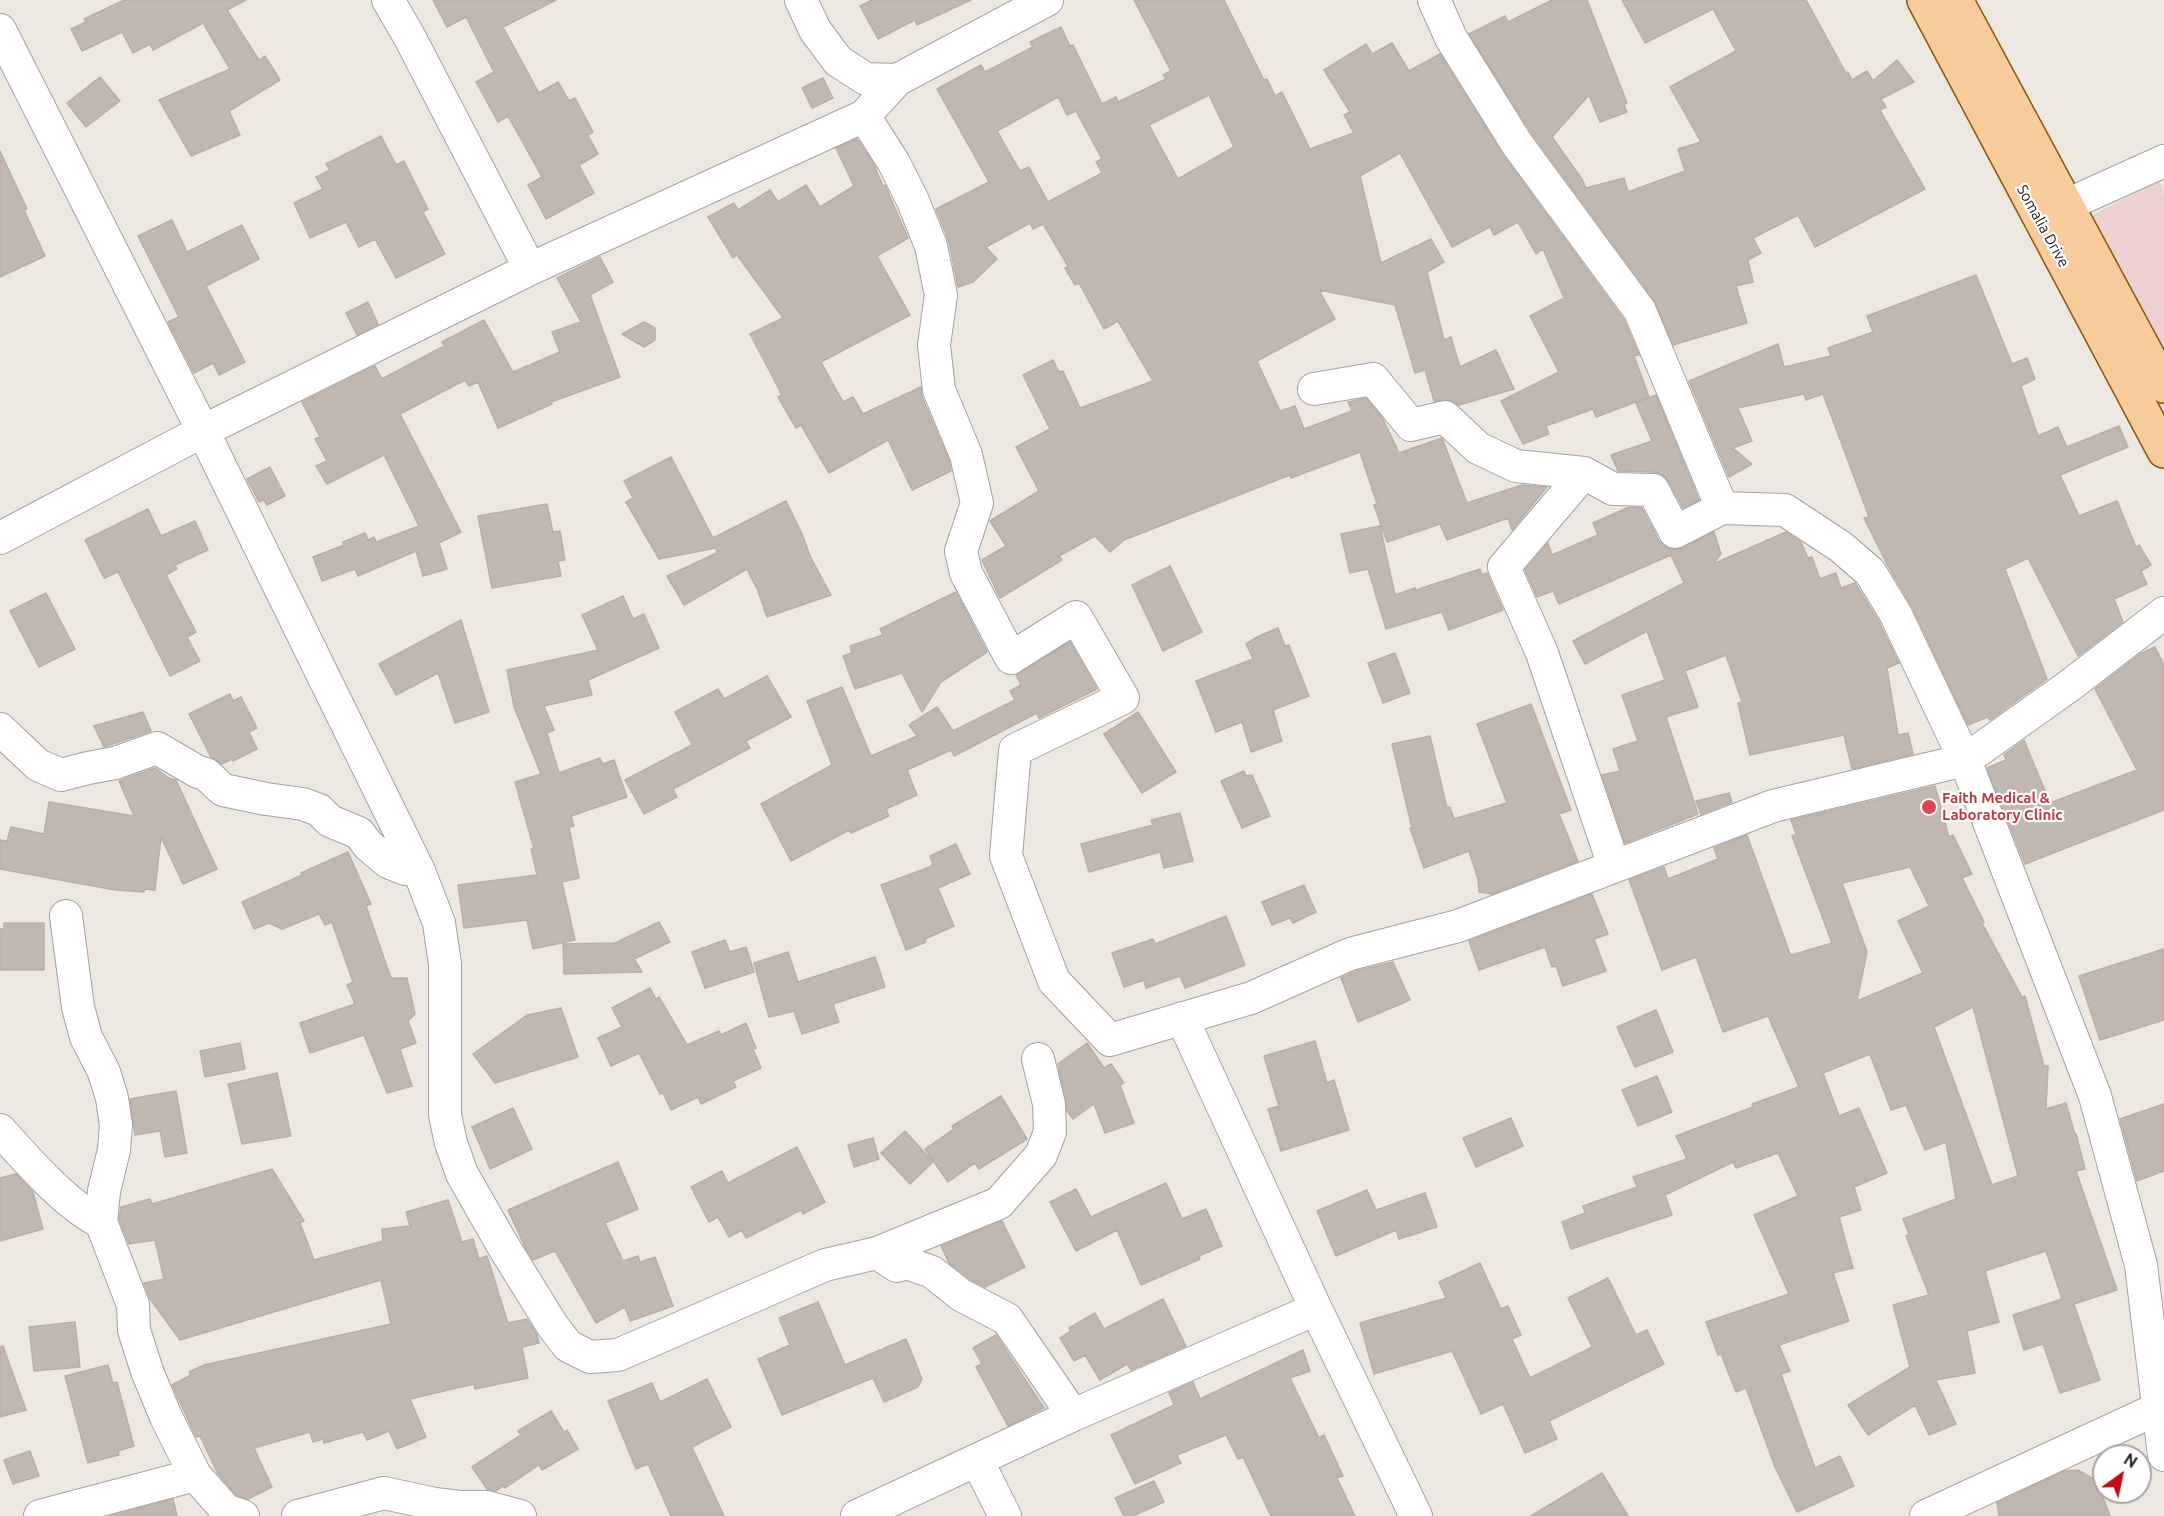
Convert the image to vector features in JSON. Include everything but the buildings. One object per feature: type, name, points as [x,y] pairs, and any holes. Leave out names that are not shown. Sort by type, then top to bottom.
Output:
[{"type":"main road","name":"Somalia Drive","points":[[1924,0],[2052,211],[2164,386]]},
{"type":"main road","name":"Somalia Drive","points":[[1956,0],[2164,451]]},
{"type":"street","points":[[388,0],[530,269]]},
{"type":"street","points":[[801,0],[815,30],[838,61],[866,79],[897,80]]},
{"type":"street","points":[[0,538],[203,431],[530,269],[864,116],[897,80],[1047,0]]},
{"type":"street","points":[[1434,0],[1451,38],[1517,144],[1640,311],[1722,508]]},
{"type":"street","points":[[0,30],[203,431],[419,871],[439,923],[445,964],[445,1114],[451,1143],[462,1174],[502,1244],[552,1325],[568,1346],[590,1356],[618,1355],[825,1264],[877,1253],[999,1203],[1041,1155],[1050,1132],[1049,1104],[1038,1059]]},
{"type":"street","points":[[864,116],[904,182],[931,246],[941,295],[934,345],[939,390],[966,455],[977,503],[961,551],[966,573],[1011,658],[1076,617],[1123,698],[1016,750],[1006,856],[1054,981],[1110,1040],[1251,998],[1350,954],[1458,926],[1773,806],[1965,760],[2164,613]]},
{"type":"street","points":[[2052,211],[2164,161]]},
{"type":"street","points":[[1314,389],[1374,379],[1411,425],[1445,417],[1478,448],[1516,466],[1584,473],[1613,489],[1653,490],[1675,532],[1722,508],[1785,510],[1840,547],[1870,572],[1895,613],[1965,760],[2095,1096],[2141,1265],[2164,1455]]},
{"type":"street","points":[[1584,473],[1504,567],[1542,653],[1614,866]]},
{"type":"street","points":[[0,729],[38,765],[61,776],[115,763],[157,748],[206,774],[223,790],[303,804],[319,810],[330,821],[359,833],[368,845],[388,862],[405,869],[419,871]]},
{"type":"street","points":[[66,916],[78,1006],[86,1037],[110,1089],[114,1116],[114,1150],[104,1191],[101,1222],[133,1305],[134,1330],[147,1371],[166,1418],[203,1495],[226,1510],[243,1516]]},
{"type":"street","points":[[1182,1018],[1316,1309],[1416,1516]]},
{"type":"street","points":[[0,1130],[86,1215],[101,1222]]},
{"type":"street","points":[[877,1253],[897,1266],[907,1263],[932,1272],[961,1295],[1007,1319],[1073,1415]]},
{"type":"street","points":[[857,1516],[1073,1415],[1316,1309]]},
{"type":"street","points":[[1926,1516],[2159,1408]]},
{"type":"street","points":[[977,1460],[1005,1516]]},
{"type":"street","points":[[298,1516],[384,1493],[435,1504],[460,1507],[486,1506],[520,1516]]},
{"type":"street","points":[[40,1516],[203,1495]]},
{"type":"shaded area","points":[[2159,180],[2164,194],[2164,415],[2071,227]]},
{"type":"place","name":"Faith Medical & Laboratory Clinic","points":[[1929,807]]}]
